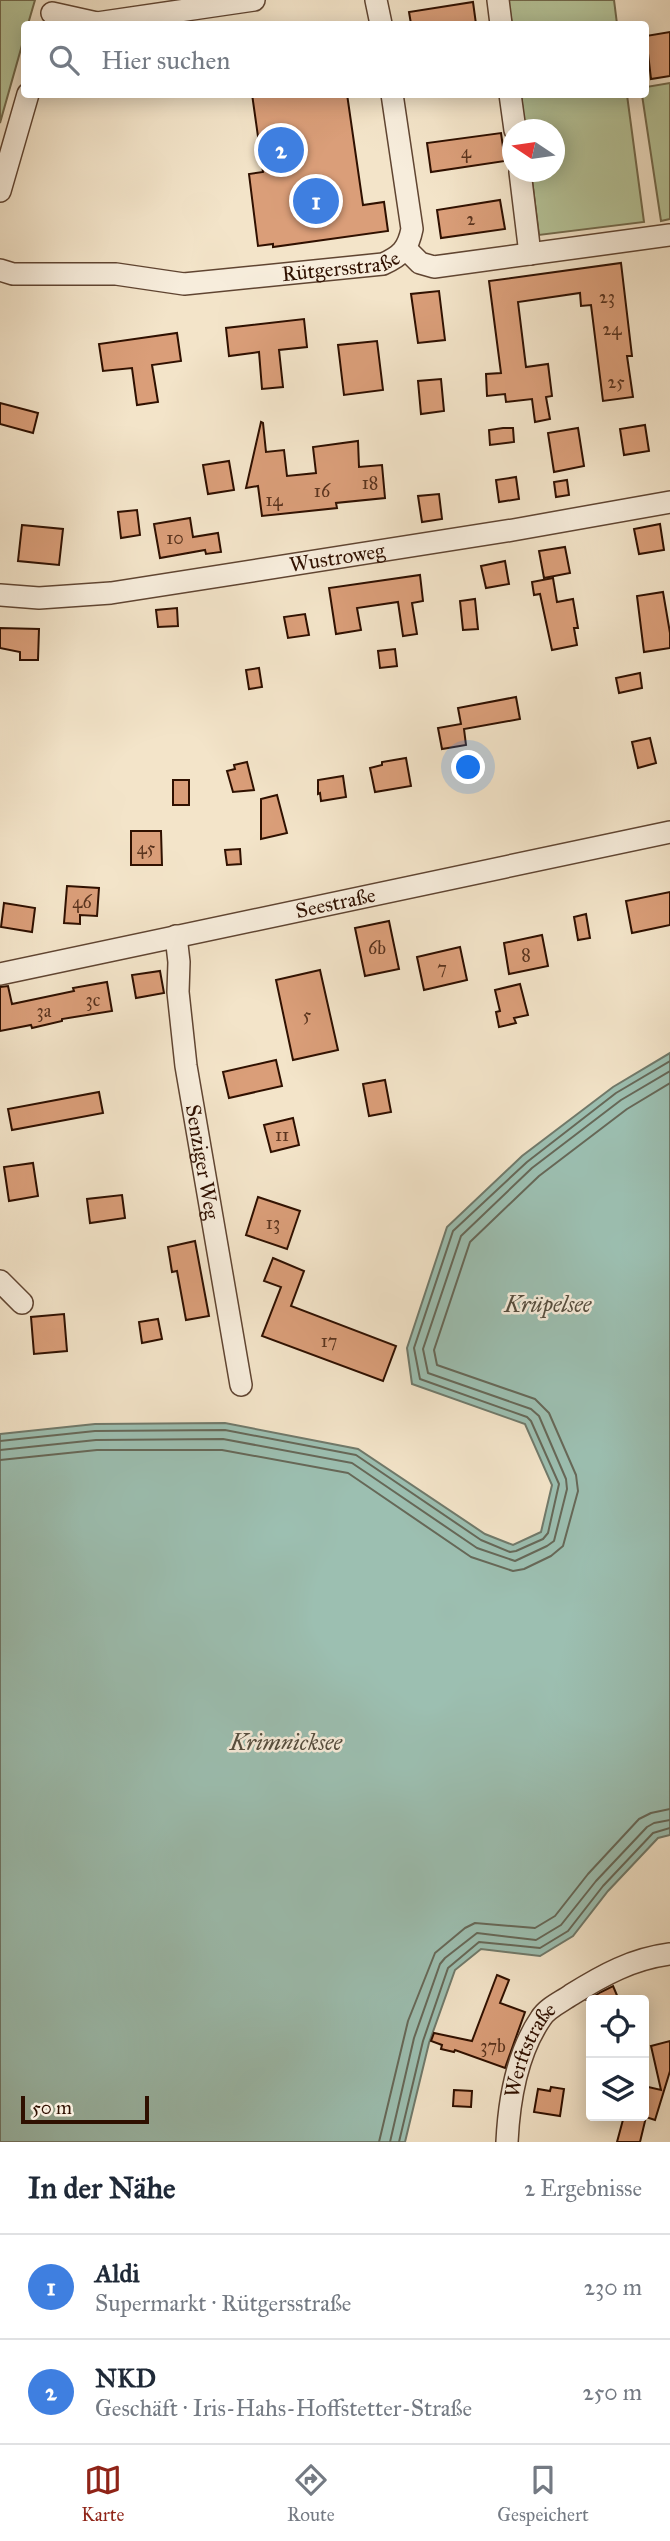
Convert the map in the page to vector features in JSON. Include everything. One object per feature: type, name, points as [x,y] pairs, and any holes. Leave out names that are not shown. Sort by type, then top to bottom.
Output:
[{"type":"street","points":[[111,21],[254,0]]},
{"type":"street","points":[[376,0],[380,21]]},
{"type":"street","points":[[498,0],[501,21]]},
{"type":"street","points":[[52,12],[82,21]]},
{"type":"street","points":[[0,191],[27,98]]},
{"type":"street","points":[[393,98],[412,229],[406,249]]},
{"type":"street","points":[[510,98],[513,119]]},
{"type":"street","points":[[521,182],[530,254]]},
{"type":"street","name":"Rütgersstraße","points":[[0,270],[13,274],[116,274],[184,284],[383,264],[398,258],[406,249],[420,263],[434,267],[670,235]]},
{"type":"street","name":"Wustroweg","points":[[0,595],[39,598],[111,593],[513,530],[670,502]]},
{"type":"street","name":"Seestraße","points":[[0,974],[670,832]]},
{"type":"street","name":"Senziger Weg","points":[[176,936],[178,992],[186,1066],[241,1385]]},
{"type":"street","points":[[0,1282],[22,1303]]},
{"type":"street","name":"Werftstraße","points":[[507,2142],[512,2089],[531,2035],[542,2015],[619,1967],[648,1957],[670,1954]]},
{"type":"shaded area","points":[[0,0],[35,0],[29,21],[21,21],[21,49],[0,123]]},
{"type":"shaded area","points":[[508,0],[614,0],[617,21],[512,21]]},
{"type":"shaded area","points":[[670,83],[670,219],[661,221],[642,98],[649,98],[649,86]]},
{"type":"shaded area","points":[[521,98],[627,98],[644,222],[539,235],[532,182],[565,182],[565,119],[524,119]]},
{"type":"water","name":"Krimnicksee","points":[[670,1053],[670,1835],[658,1838],[608,1891],[573,1936],[540,1956],[481,1949],[455,1970],[429,2043],[405,2142],[0,2142],[0,1434],[95,1424],[225,1423],[358,1449],[485,1534],[513,1545],[541,1532],[552,1485],[525,1424],[412,1384],[407,1348],[447,1227],[522,1156],[613,1087]]},
{"type":"building","points":[[473,2],[476,21],[410,21],[409,12]]},
{"type":"building","points":[[670,32],[670,76],[651,79],[649,36]]},
{"type":"building","points":[[253,98],[348,98],[363,205],[384,202],[388,231],[273,247],[273,244],[258,246],[249,174],[263,172]]},
{"type":"building","points":[[501,133],[502,161],[431,172],[427,143]]},
{"type":"building","points":[[500,200],[505,229],[441,238],[437,210]]},
{"type":"building","points":[[621,263],[632,356],[627,356],[633,397],[603,401],[591,305],[581,306],[580,293],[518,302],[526,367],[548,364],[552,396],[546,397],[550,419],[535,422],[532,399],[506,402],[505,394],[487,396],[486,374],[501,373],[489,281]]},
{"type":"building","points":[[439,291],[445,340],[418,343],[411,294]]},
{"type":"building","points":[[304,319],[307,347],[279,350],[283,387],[262,389],[259,352],[229,356],[226,328]]},
{"type":"building","points":[[177,333],[181,361],[152,365],[158,402],[137,405],[132,368],[103,371],[99,344]]},
{"type":"building","points":[[377,341],[383,390],[344,395],[338,345]]},
{"type":"building","points":[[441,379],[444,411],[421,414],[418,381]]},
{"type":"building","points":[[0,403],[38,413],[33,433],[0,424]]},
{"type":"building","points":[[261,422],[266,452],[284,450],[287,476],[316,473],[313,447],[358,441],[359,467],[382,465],[385,498],[336,503],[337,508],[262,516],[258,486],[246,488]]},
{"type":"building","points":[[645,425],[649,451],[624,455],[620,429]]},
{"type":"building","points":[[513,428],[514,442],[490,445],[489,430]]},
{"type":"building","points":[[578,428],[584,466],[554,472],[548,433]]},
{"type":"building","points":[[229,461],[234,490],[208,494],[203,465]]},
{"type":"building","points":[[516,477],[519,499],[499,502],[496,480]]},
{"type":"building","points":[[567,480],[569,495],[556,497],[554,482]]},
{"type":"building","points":[[439,494],[442,519],[422,522],[418,496]]},
{"type":"building","points":[[137,510],[140,535],[121,538],[118,512]]},
{"type":"building","points":[[190,518],[193,537],[218,533],[221,552],[206,554],[205,550],[160,558],[154,524]]},
{"type":"building","points":[[660,524],[664,550],[639,554],[634,529]]},
{"type":"building","points":[[22,525],[63,529],[59,565],[18,561]]},
{"type":"building","points":[[565,547],[570,573],[544,578],[539,551]]},
{"type":"building","points":[[505,561],[509,584],[486,588],[481,566]]},
{"type":"building","points":[[420,575],[423,601],[412,603],[417,634],[403,636],[398,602],[357,608],[361,630],[336,634],[329,588]]},
{"type":"building","points":[[553,578],[557,602],[573,599],[578,628],[574,628],[577,645],[552,650],[540,594],[534,595],[532,582]]},
{"type":"building","points":[[663,592],[670,648],[644,652],[637,596]]},
{"type":"building","points":[[475,599],[478,629],[463,630],[460,601]]},
{"type":"building","points":[[177,608],[178,626],[158,627],[156,610]]},
{"type":"building","points":[[305,614],[309,635],[288,638],[284,617]]},
{"type":"building","points":[[0,628],[39,629],[38,660],[20,660],[20,652],[0,648]]},
{"type":"building","points":[[395,649],[397,666],[380,668],[378,651]]},
{"type":"building","points":[[259,668],[262,687],[249,689],[246,670]]},
{"type":"building","points":[[640,673],[642,688],[619,693],[616,678]]},
{"type":"building","points":[[516,697],[520,719],[464,729],[466,745],[442,749],[438,728],[461,724],[458,708]]},
{"type":"building","points":[[650,738],[656,763],[638,768],[632,742]]},
{"type":"building","points":[[406,758],[411,786],[375,792],[370,768],[382,765],[382,762]]},
{"type":"building","points":[[247,762],[254,790],[233,792],[227,771],[235,769],[234,765]]},
{"type":"building","points":[[343,776],[346,797],[321,801],[318,780]]},
{"type":"building","points":[[173,780],[189,780],[189,805],[173,805]]},
{"type":"building","points":[[277,795],[287,833],[261,839],[261,799]]},
{"type":"building","points":[[131,831],[161,831],[162,865],[131,865]]},
{"type":"building","points":[[240,849],[241,864],[227,865],[225,850]]},
{"type":"building","points":[[67,886],[99,888],[97,916],[80,915],[80,924],[64,923]]},
{"type":"building","points":[[670,892],[670,925],[632,933],[626,901]]},
{"type":"building","points":[[4,903],[35,908],[32,932],[1,927]]},
{"type":"building","points":[[586,914],[590,938],[578,940],[574,917]]},
{"type":"building","points":[[389,921],[399,969],[365,976],[355,928]]},
{"type":"building","points":[[542,935],[548,966],[509,974],[504,943]]},
{"type":"building","points":[[460,947],[467,980],[424,990],[417,957]]},
{"type":"building","points":[[320,970],[338,1050],[293,1060],[276,980]]},
{"type":"building","points":[[160,971],[164,993],[136,998],[132,975]]},
{"type":"building","points":[[107,982],[112,1011],[62,1019],[32,1028],[31,1025],[0,1031],[0,987],[8,986],[12,1004]]},
{"type":"building","points":[[520,984],[528,1015],[514,1018],[516,1023],[499,1027],[496,1012],[500,1011],[495,990]]},
{"type":"building","points":[[276,1060],[282,1086],[229,1098],[223,1072]]},
{"type":"building","points":[[385,1080],[391,1112],[369,1116],[363,1084]]},
{"type":"building","points":[[99,1092],[103,1113],[12,1130],[8,1109]]},
{"type":"building","points":[[293,1118],[299,1145],[271,1152],[264,1125]]},
{"type":"building","points":[[33,1163],[38,1196],[9,1201],[4,1167]]},
{"type":"building","points":[[122,1195],[125,1218],[90,1223],[87,1199]]},
{"type":"building","points":[[258,1197],[300,1211],[287,1249],[246,1235]]},
{"type":"building","points":[[195,1241],[209,1316],[186,1320],[177,1271],[172,1272],[168,1247]]},
{"type":"building","points":[[273,1258],[304,1271],[291,1306],[396,1346],[383,1381],[262,1336],[281,1287],[264,1281]]},
{"type":"building","points":[[64,1314],[67,1351],[34,1354],[31,1317]]},
{"type":"building","points":[[158,1319],[162,1339],[142,1343],[139,1322]]},
{"type":"building","points":[[497,1975],[509,1980],[500,2003],[525,2012],[505,2068],[455,2050],[441,2049],[442,2045],[431,2041],[434,2033],[472,2041]]},
{"type":"building","points":[[613,1986],[617,1995],[596,1995]]},
{"type":"building","points":[[670,2041],[670,2071],[655,2120],[649,2118],[649,2087],[661,2090],[651,2046]]},
{"type":"building","points":[[551,2087],[564,2089],[560,2116],[534,2112],[538,2089],[550,2091]]},
{"type":"building","points":[[454,2090],[472,2091],[471,2107],[453,2106]]},
{"type":"building","points":[[623,2121],[645,2121],[640,2142],[617,2142]]},
{"type":"place","name":"NKD","points":[[281,150]]},
{"type":"place","name":"Aldi","points":[[316,201]]},
{"type":"water label","name":"Krüpelsee","points":[[548,1304]]}]
